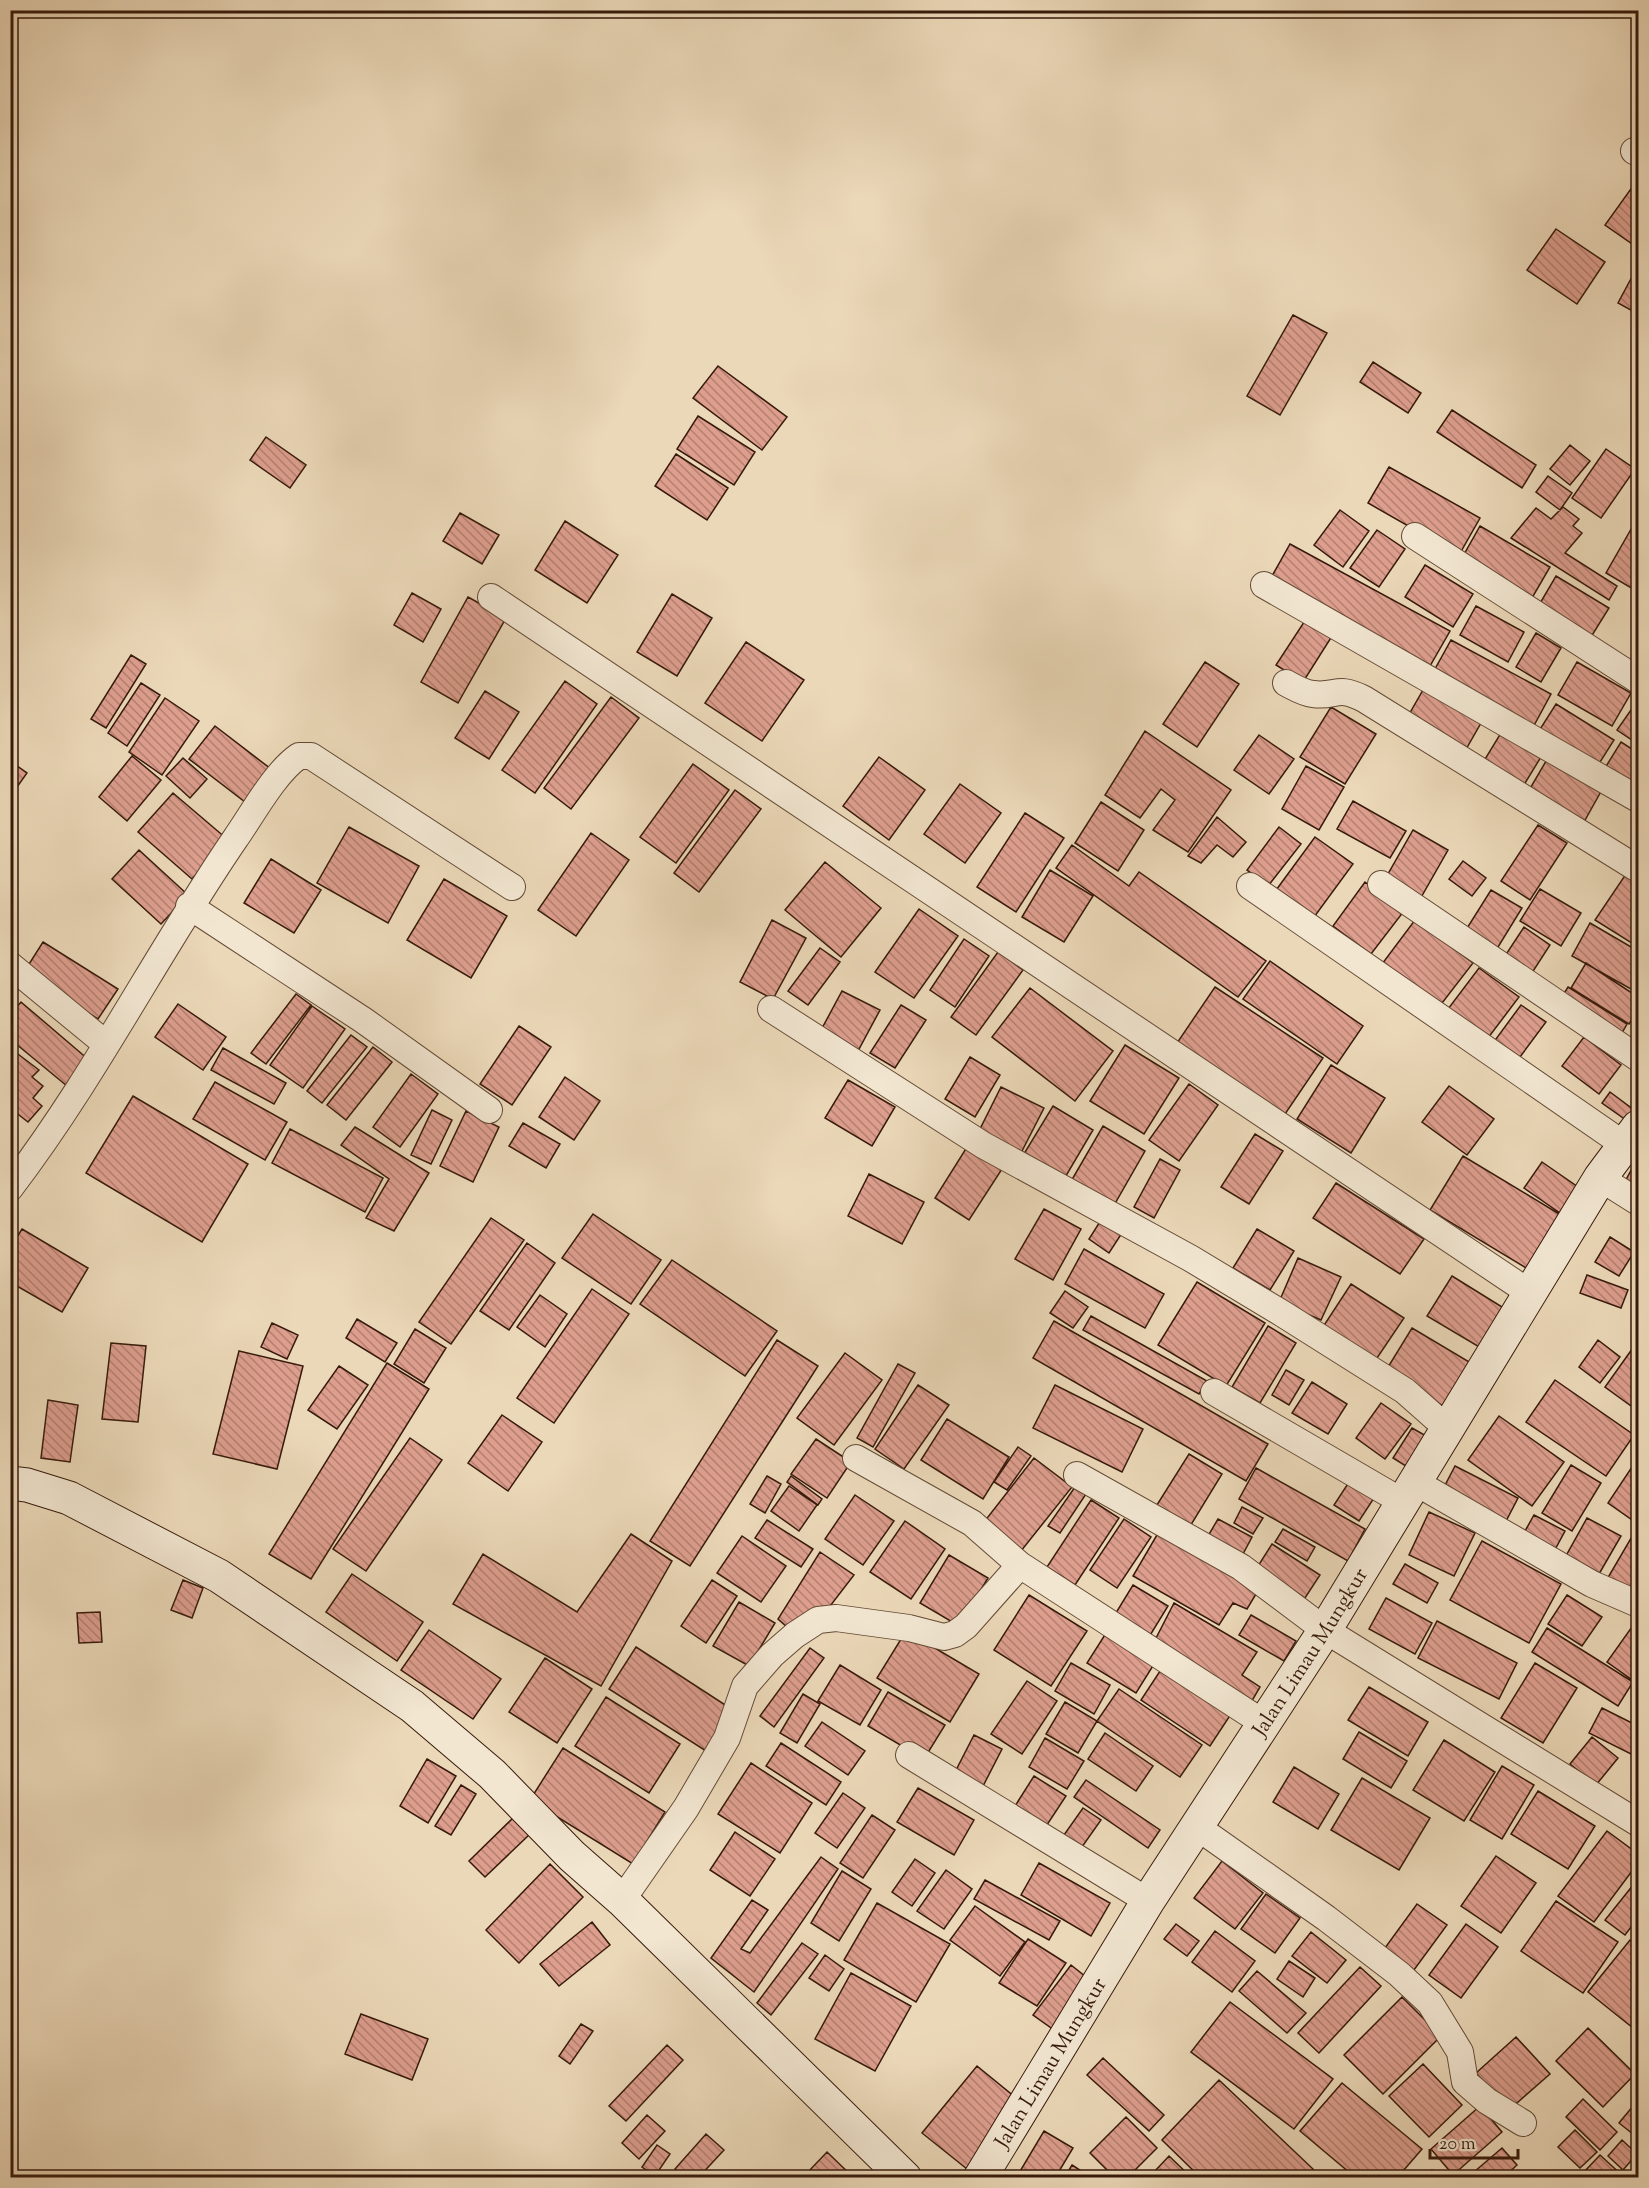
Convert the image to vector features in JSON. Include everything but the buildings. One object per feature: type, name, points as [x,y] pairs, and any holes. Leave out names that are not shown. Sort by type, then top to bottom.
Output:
[{"type":"street","points":[[1415,536],[1638,680]]},
{"type":"street","points":[[1264,585],[1638,799]]},
{"type":"street","points":[[491,597],[1530,1293]]},
{"type":"street","points":[[1286,683],[1305,693],[1326,694],[1345,690],[1364,699],[1638,869]]},
{"type":"street","points":[[10,1188],[37,1153],[189,906],[279,777],[301,755],[311,756],[512,887]]},
{"type":"street","points":[[1381,884],[1638,1058]]},
{"type":"street","points":[[1250,886],[1632,1136]]},
{"type":"street","points":[[189,906],[363,1020],[489,1110]]},
{"type":"street","points":[[10,964],[106,1044]]},
{"type":"street","points":[[771,1009],[983,1145],[1190,1258],[1283,1314],[1405,1391],[1448,1429]]},
{"type":"street","name":"Jalan Limau Mungkur","points":[[980,2178],[1148,1901],[1325,1630],[1600,1178],[1632,1136]]},
{"type":"street","points":[[1600,1178],[1638,1202]]},
{"type":"street","points":[[1214,1392],[1592,1584],[1638,1604]]},
{"type":"street","points":[[856,1458],[972,1523],[1020,1565],[1265,1724]]},
{"type":"street","points":[[1077,1475],[1240,1567],[1325,1630],[1638,1823]]},
{"type":"street","points":[[10,1483],[27,1485],[69,1498],[219,1576],[411,1706],[492,1774],[572,1856],[622,1900],[904,2178]]},
{"type":"street","points":[[622,1900],[698,1788],[726,1738],[746,1686],[772,1655],[795,1635],[818,1620],[837,1618],[909,1628],[944,1637],[955,1634],[966,1626],[1020,1565]]},
{"type":"street","points":[[909,1755],[1148,1901]]},
{"type":"street","points":[[1197,1827],[1326,1917],[1399,1974],[1430,2003],[1447,2027],[1460,2052],[1465,2082],[1486,2101],[1523,2123]]}]
